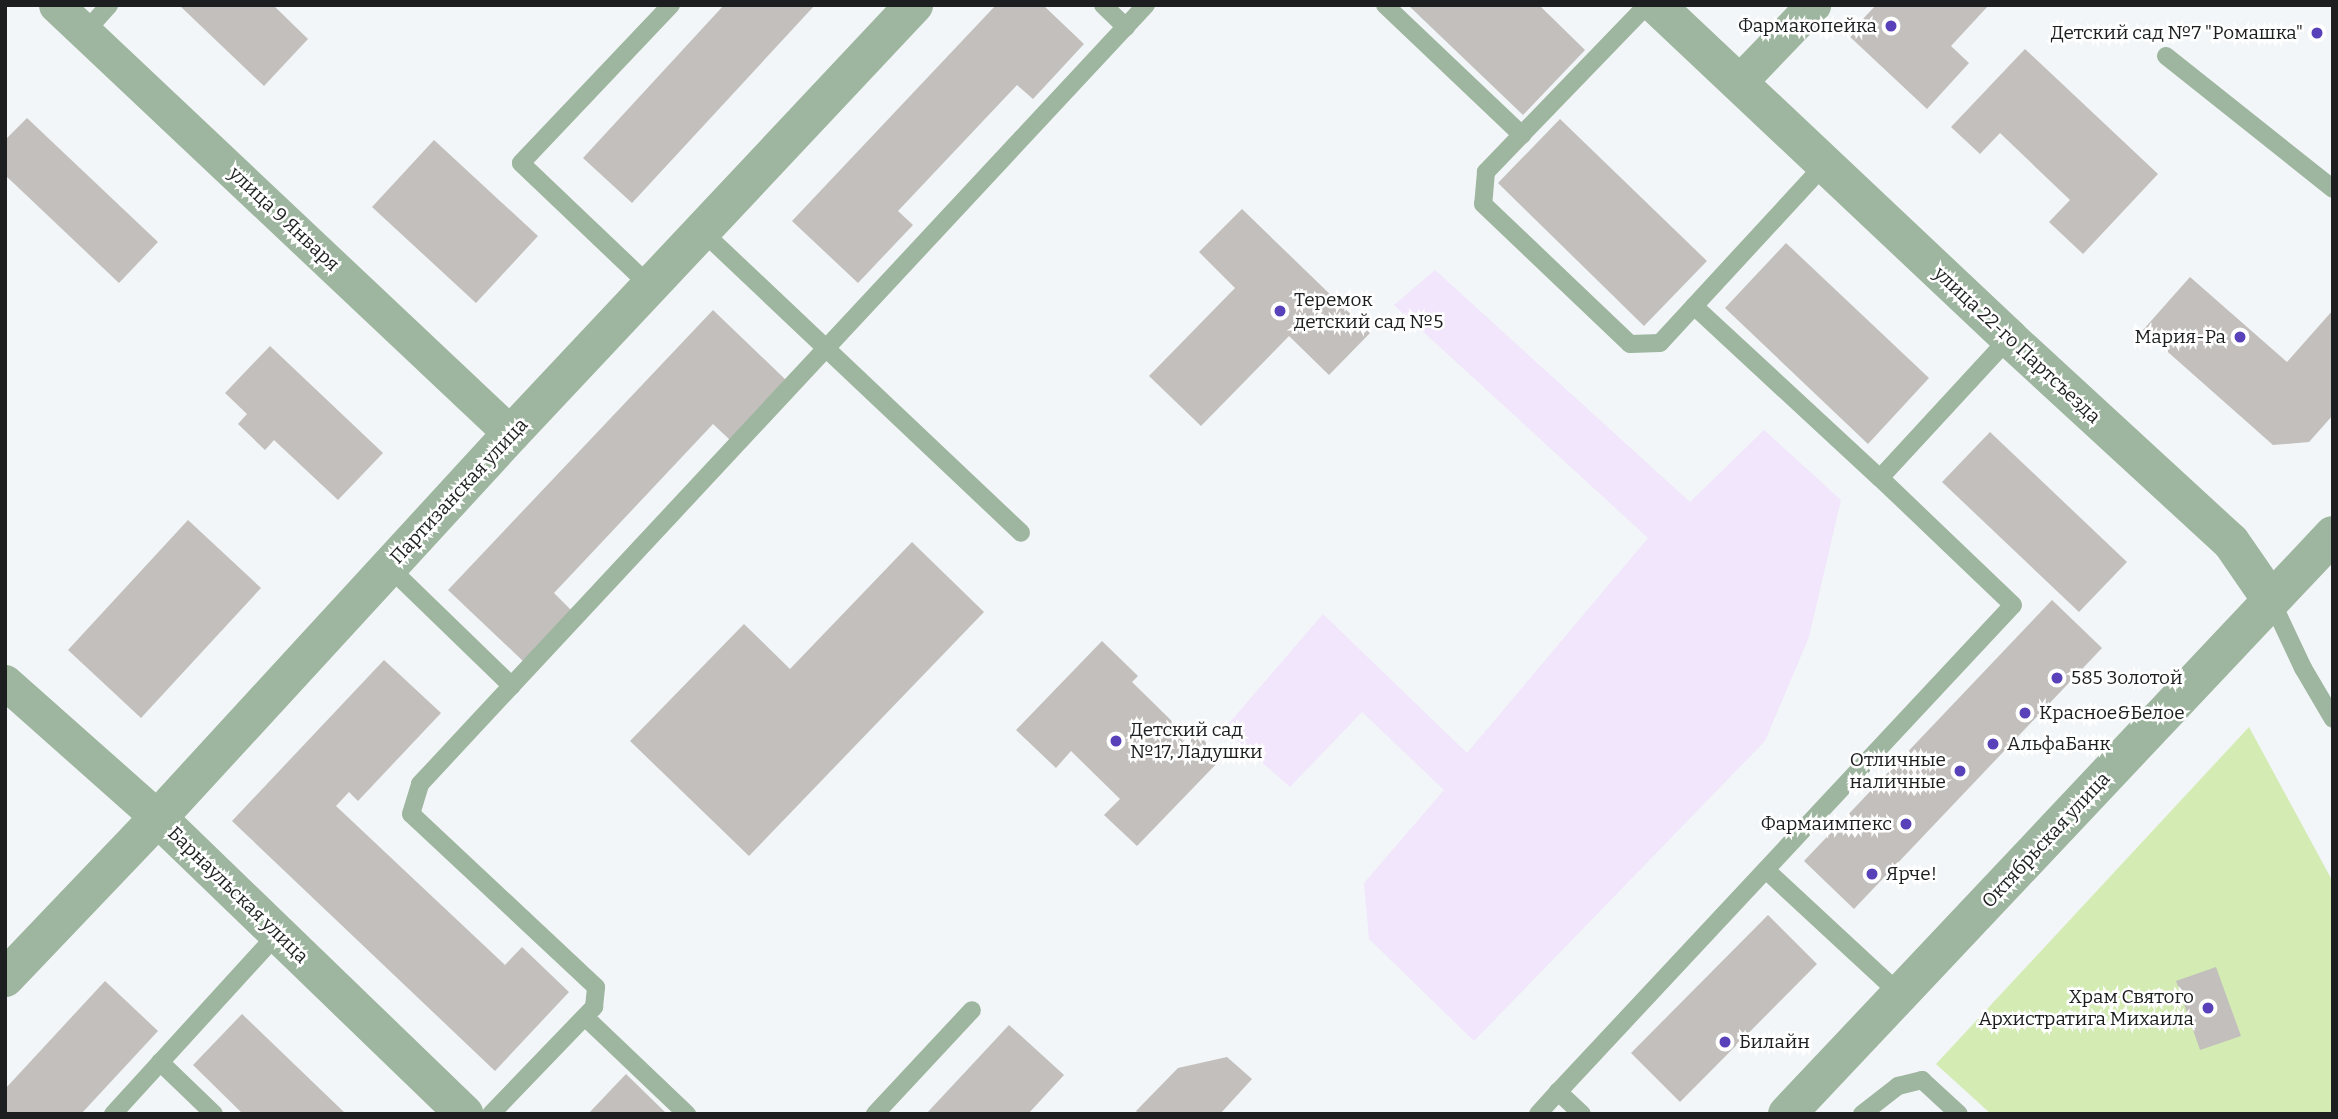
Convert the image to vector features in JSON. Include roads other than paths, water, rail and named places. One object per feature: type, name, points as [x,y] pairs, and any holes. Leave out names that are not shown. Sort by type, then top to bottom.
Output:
[{"type":"street","name":"улица 9 Января","points":[[56,5],[511,434]]},
{"type":"street","name":"Партизанская улица","points":[[5,978],[159,818],[511,434],[914,5]]},
{"type":"street","name":"улица 22-го Партсъезда","points":[[1656,5],[2009,338],[2231,542],[2272,600]]},
{"type":"street","points":[[1739,82],[1813,5]]},
{"type":"street","name":"Октябрьская улица","points":[[1787,1114],[2333,535]]},
{"type":"street","name":"Барнаульская улица","points":[[5,682],[159,818],[464,1114]]},
{"type":"lane","points":[[85,32],[110,5]]},
{"type":"lane","points":[[650,286],[522,163],[671,5]]},
{"type":"lane","points":[[1103,5],[1126,27]]},
{"type":"lane","points":[[491,1114],[594,1007],[596,986],[411,814],[420,784],[1146,5]]},
{"type":"lane","points":[[1385,5],[1522,135]]},
{"type":"lane","points":[[1647,5],[1486,173],[1483,204],[1630,344],[1660,343],[1825,164]]},
{"type":"lane","points":[[2166,56],[2333,189]]},
{"type":"lane","points":[[702,231],[1021,533]]},
{"type":"lane","points":[[1538,1114],[2013,605],[1694,306]]},
{"type":"lane","points":[[1880,478],[2009,338]]},
{"type":"lane","points":[[389,567],[512,686]]},
{"type":"lane","name":"улица 22-го Партсъезда","points":[[2272,600],[2303,668],[2333,719]]},
{"type":"lane","points":[[1766,870],[1900,994]]},
{"type":"lane","points":[[113,1114],[278,933]]},
{"type":"lane","points":[[875,1114],[972,1010]]},
{"type":"lane","points":[[585,1017],[687,1114]]},
{"type":"lane","points":[[160,1062],[214,1114]]},
{"type":"lane","points":[[1862,1114],[1898,1086],[1922,1080],[1959,1114]]},
{"type":"lane","points":[[1558,1092],[1582,1114]]},
{"type":"place","name":"Фармакопейка","points":[[1891,26]]},
{"type":"place","name":"Детский сад №7 \"Ромашка\"","points":[[2317,33]]},
{"type":"place","name":"Теремок детский сад №5","points":[[1280,311]]},
{"type":"place","name":"Мария-Ра","points":[[2240,337]]},
{"type":"place","name":"585 Золотой","points":[[2057,678]]},
{"type":"place","name":"Красное&Белое","points":[[2025,713]]},
{"type":"place","name":"Детский сад №17, Ладушки","points":[[1116,741]]},
{"type":"place","name":"АльфаБанк","points":[[1993,744]]},
{"type":"place","name":"Отличные наличные","points":[[1960,771]]},
{"type":"place","name":"Фармаимпекс","points":[[1906,824]]},
{"type":"place","name":"Ярче!","points":[[1872,874]]},
{"type":"place","name":"Храм Святого Архистратига Михаила","points":[[2208,1008]]},
{"type":"place","name":"Билайн","points":[[1725,1042]]}]
